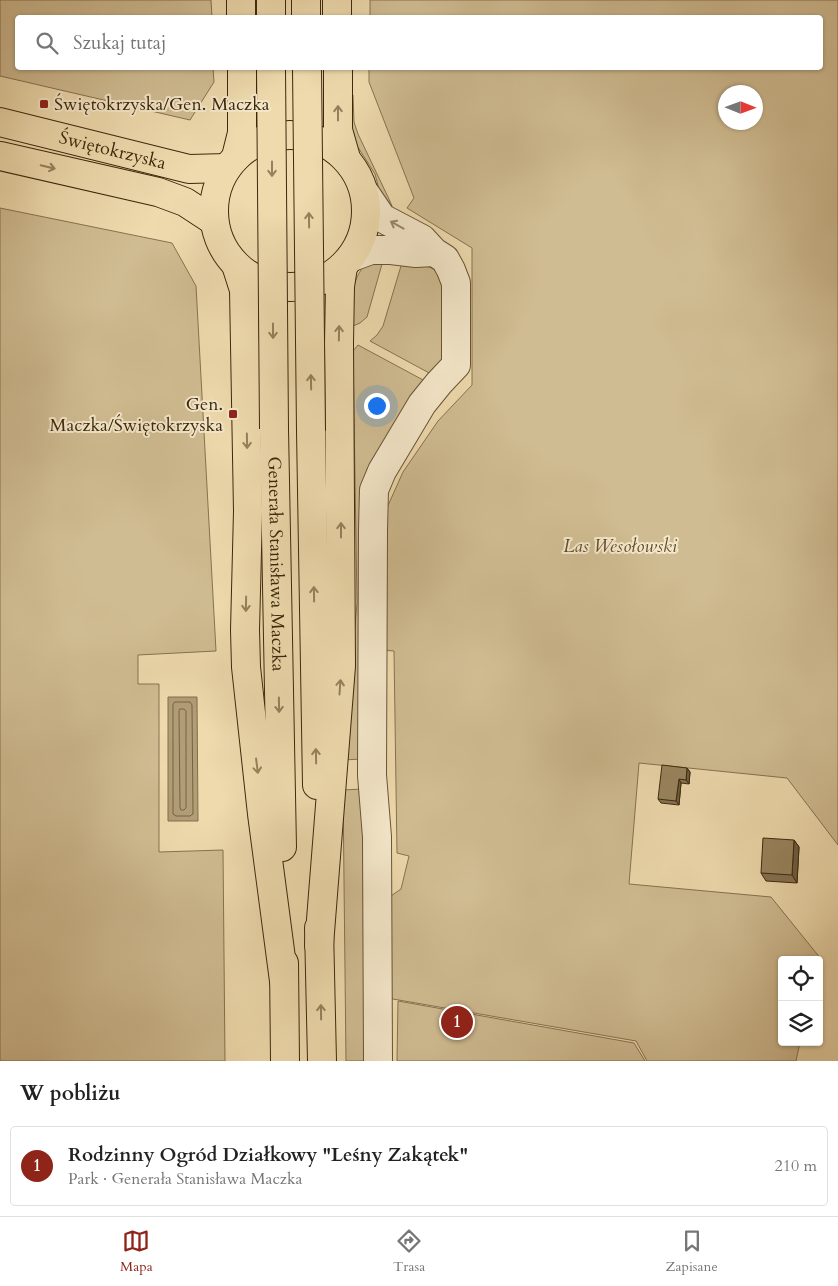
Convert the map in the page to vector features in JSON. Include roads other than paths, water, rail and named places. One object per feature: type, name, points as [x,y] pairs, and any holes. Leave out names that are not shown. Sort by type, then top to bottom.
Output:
[{"type":"main road","points":[[241,0],[241,15]]},
{"type":"main road","points":[[271,0],[271,15]]},
{"type":"main road","points":[[306,0],[306,15]]},
{"type":"main road","points":[[337,0],[337,15]]},
{"type":"main road","points":[[242,70],[242,133],[232,162],[221,179],[216,196],[215,229],[222,246],[236,265],[249,276],[276,287],[292,288],[315,284],[331,276],[347,262],[361,242],[367,214],[365,194],[358,176],[346,158],[338,130],[338,70]]},
{"type":"main road","name":"Generała Stanisława Maczka","points":[[271,70],[274,429],[285,1061]]},
{"type":"main road","name":"Generała Stanisława Maczka","points":[[307,70],[322,1061]]},
{"type":"main road","name":"Świętokrzyska","points":[[0,122],[189,169],[232,162]]},
{"type":"main road","points":[[232,162],[245,150],[262,140],[292,134],[307,136],[327,144],[346,158]]},
{"type":"main road","name":"Świętokrzyska","points":[[0,156],[158,192],[185,202],[214,221]]},
{"type":"main road","points":[[319,945],[341,666],[339,343],[340,286],[347,262]]},
{"type":"main road","points":[[236,265],[244,290],[248,512],[246,667],[262,814],[284,981]]},
{"type":"street","points":[[365,194],[382,218],[422,239],[434,252],[445,259],[452,270],[456,283],[456,365],[422,404],[382,471],[374,490],[372,775],[377,837],[378,1061]]},
{"type":"street","points":[[347,262],[371,250],[416,253],[434,252]]},
{"type":"water","points":[[168,697],[197,697],[198,821],[168,821]]},
{"type":"place","name":"Świętokrzyska/Gen. Maczka","points":[[44,104]]},
{"type":"place","name":"Gen. Maczka/Świętokrzyska","points":[[233,414]]},
{"type":"place","name":"Rodzinny Ogród Działkowy \"Leśny Zakątek\"","points":[[457,1022]]},
{"type":"park label","name":"Las Wesołowski","points":[[620,546]]}]
